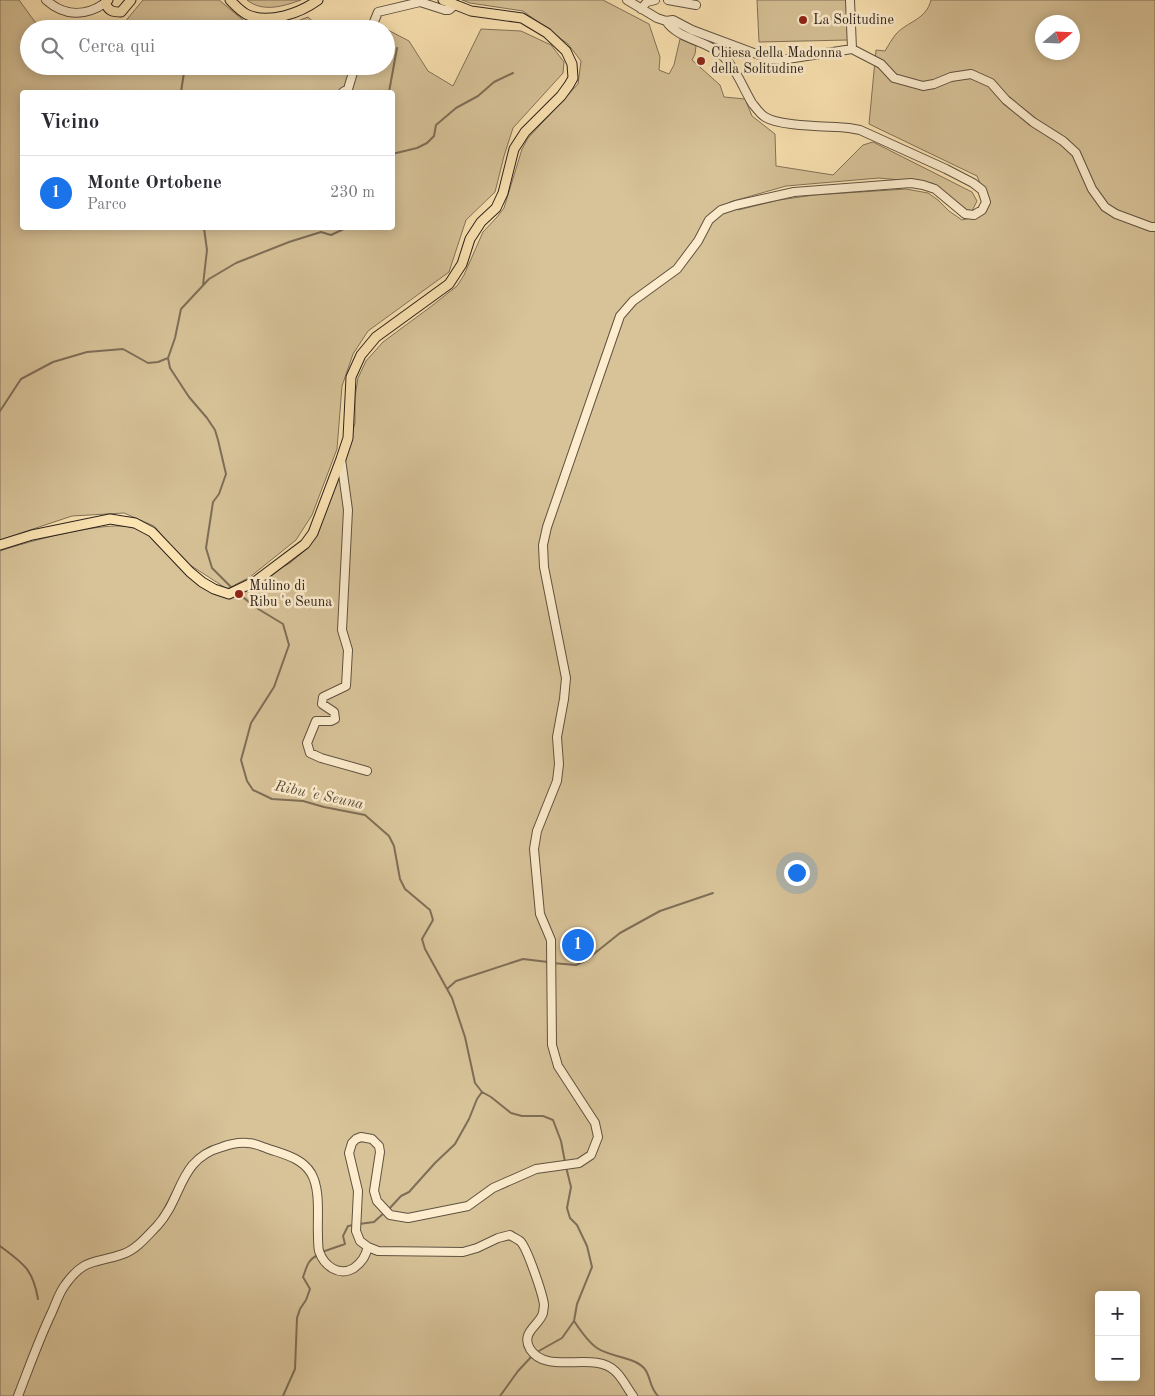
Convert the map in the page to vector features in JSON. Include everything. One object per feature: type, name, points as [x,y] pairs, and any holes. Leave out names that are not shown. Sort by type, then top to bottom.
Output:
[{"type":"main road","points":[[106,2],[108,10],[121,12],[131,0]]},
{"type":"main road","points":[[230,0],[246,14],[260,18],[286,15],[308,7],[318,0]]},
{"type":"main road","points":[[0,545],[32,535],[110,519],[135,523],[152,532],[202,582],[214,589],[229,594],[256,582],[300,548],[313,533],[342,459],[348,438],[351,377],[361,355],[376,337],[450,284],[462,264],[470,239],[480,222],[496,208],[503,193],[514,149],[525,132],[561,96],[573,78],[572,64],[566,51],[546,33],[522,18],[471,11],[443,0]]},
{"type":"street","points":[[46,0],[52,6],[80,13],[91,12],[106,2]]},
{"type":"street","points":[[627,0],[657,18],[666,21],[672,20],[692,30],[770,59],[781,60],[852,49],[882,64],[894,78],[923,86],[951,77],[971,74],[991,83],[1006,100],[1033,122],[1063,141],[1076,153],[1092,189],[1105,207],[1116,214],[1155,227]]},
{"type":"street","points":[[642,9],[647,2],[655,0]]},
{"type":"street","points":[[668,0],[696,6]]},
{"type":"street","points":[[850,0],[852,49]]},
{"type":"street","points":[[375,20],[378,12],[420,2],[445,10],[449,10],[455,5]]},
{"type":"street","points":[[632,1396],[615,1370],[600,1363],[550,1362],[538,1358],[529,1348],[528,1337],[532,1327],[542,1316],[544,1305],[527,1251],[520,1241],[510,1235],[463,1252],[378,1251],[368,1247],[360,1240],[356,1231],[357,1183],[349,1153],[352,1143],[361,1138],[372,1139],[379,1146],[380,1152],[374,1191],[377,1200],[387,1212],[408,1218],[468,1206],[493,1188],[536,1169],[579,1163],[591,1155],[598,1137],[595,1123],[558,1066],[552,1045],[551,940],[540,914],[534,849],[537,831],[557,781],[559,764],[557,736],[566,678],[544,567],[543,545],[547,527],[620,316],[633,301],[677,269],[698,241],[709,220],[721,210],[736,205],[794,192],[923,184],[935,189],[965,214],[974,215],[985,206],[985,194],[972,183],[946,169],[860,130],[777,121],[764,116],[753,104],[736,71],[722,55],[710,46],[671,29],[666,21]]},
{"type":"street","points":[[346,90],[352,75]]},
{"type":"street","points":[[342,459],[348,510],[342,630],[348,650],[348,672],[346,686],[323,697],[322,704],[334,712],[335,719],[331,721],[316,721],[307,743],[310,753],[367,771]]},
{"type":"street","points":[[18,1396],[49,1318],[63,1288],[71,1276],[82,1267],[94,1261],[124,1254],[136,1247],[160,1223],[186,1173],[195,1160],[215,1149],[235,1143],[249,1143],[296,1158],[305,1165],[312,1174],[315,1185],[320,1254],[333,1269],[341,1272],[350,1270],[360,1264],[365,1257],[368,1247]]},
{"type":"shaded area","points":[[0,0],[19,0],[34,20],[20,20],[20,75],[395,75],[395,34],[409,41],[428,71],[453,86],[481,29],[521,31],[551,45],[564,62],[563,73],[513,128],[495,192],[466,220],[449,272],[368,331],[353,354],[342,386],[337,449],[312,515],[296,540],[250,577],[227,589],[184,561],[154,526],[124,513],[72,516],[0,540]]},
{"type":"shaded area","points":[[143,0],[219,0],[243,20],[126,20]]},
{"type":"shaded area","points":[[247,0],[301,0],[281,6],[267,7],[253,4]]},
{"type":"shaded area","points":[[462,0],[603,0],[649,24],[660,57],[659,70],[669,74],[674,65],[680,39],[696,46],[692,60],[720,85],[724,97],[745,99],[752,116],[775,134],[776,166],[833,175],[863,145],[873,142],[972,192],[977,201],[971,213],[932,183],[879,178],[786,186],[730,202],[738,210],[779,200],[814,195],[906,189],[928,193],[962,220],[979,216],[988,203],[977,176],[869,124],[876,50],[885,51],[896,34],[925,12],[931,0],[1155,0],[1155,1396],[0,1396],[0,551],[47,537],[87,529],[122,526],[134,528],[152,538],[221,596],[290,563],[305,550],[313,538],[342,468],[355,423],[355,397],[358,378],[366,361],[383,342],[457,286],[464,275],[483,232],[504,208],[522,149],[528,138],[578,84],[581,61],[568,44],[523,11],[470,3]]},
{"type":"shaded area","name":"La Solitudine","points":[[757,0],[847,0],[848,40],[759,42]]},
{"type":"shaded area","points":[[308,17],[311,20],[300,20]]},
{"type":"waterway","points":[[395,59],[397,48]]},
{"type":"waterway","points":[[395,153],[417,148],[427,143],[434,136],[436,125],[456,108],[478,96],[494,82],[513,73]]},
{"type":"waterway","points":[[181,90],[184,75]]},
{"type":"waterway","points":[[389,90],[392,75]]},
{"type":"waterway","points":[[203,285],[207,250],[204,230]]},
{"type":"waterway","points":[[0,411],[21,379],[53,362],[87,352],[123,349],[148,363],[168,358],[175,338],[181,309],[209,279],[236,263],[289,242],[321,232],[331,235],[342,230]]},
{"type":"waterway","name":"Ribu 'e Seuna","points":[[168,358],[170,368],[189,397],[207,418],[215,430],[218,440],[226,474],[219,494],[213,502],[206,548],[212,568],[232,588]]},
{"type":"waterway","name":"Ribu 'e Seuna","points":[[238,593],[255,607],[283,624],[289,645],[274,687],[251,723],[241,760],[247,781],[253,790],[272,799],[303,801],[365,815],[389,836],[394,846],[400,879],[405,889],[430,910],[433,920],[422,939],[425,949],[452,998],[465,1037],[475,1083],[482,1092],[511,1113],[522,1116],[543,1116],[553,1120],[561,1141],[565,1162]]},
{"type":"waterway","points":[[552,963],[576,965],[585,961],[620,933],[660,911],[713,893]]},
{"type":"waterway","points":[[447,989],[456,981],[523,959],[548,962]]},
{"type":"waterway","points":[[389,1209],[401,1196],[409,1192],[455,1144],[482,1092]]},
{"type":"waterway","name":"Ribu 'e Seuna","points":[[566,1167],[571,1187],[567,1208],[570,1218],[577,1225],[587,1246],[592,1267],[577,1304],[574,1321],[587,1339],[597,1348],[640,1364],[648,1374],[653,1389],[658,1396]]},
{"type":"waterway","points":[[359,1224],[374,1222],[385,1212]]},
{"type":"waterway","points":[[322,1252],[345,1244],[343,1236],[348,1226],[354,1225]]},
{"type":"waterway","points":[[0,1246],[26,1268],[33,1280],[38,1299]]},
{"type":"waterway","points":[[283,1396],[295,1369],[297,1318],[310,1289],[303,1277],[309,1262],[318,1255]]},
{"type":"waterway","points":[[537,1352],[562,1338],[574,1321]]},
{"type":"waterway","points":[[500,1396],[518,1371],[533,1355]]},
{"type":"place","name":"La Solitudine","points":[[803,20]]},
{"type":"place","name":"Chiesa della Madonna della Solitudine","points":[[701,61]]},
{"type":"place","name":"Mulino di Ribu 'e Seuna","points":[[239,594]]},
{"type":"place","name":"Monte Ortobene","points":[[578,945]]}]
